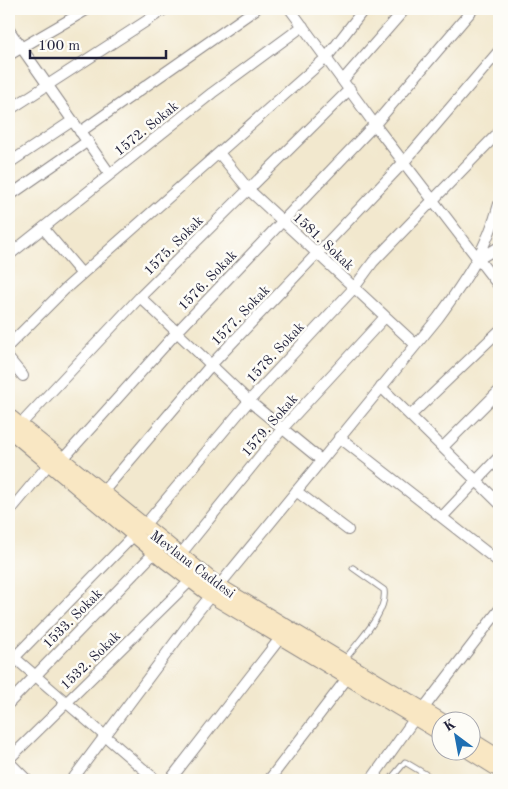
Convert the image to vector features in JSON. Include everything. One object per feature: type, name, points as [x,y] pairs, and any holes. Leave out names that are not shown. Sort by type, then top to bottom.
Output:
[{"type":"main road","name":"Mevlana Caddesi","points":[[9,416],[12,431],[102,493],[155,552],[191,580],[214,590],[343,661],[419,713],[430,723]]},
{"type":"main road","name":"Mevlana Caddesi","points":[[56,462],[138,531],[180,556],[214,590],[281,637],[348,678],[430,717]]},
{"type":"main road","points":[[480,745],[499,757]]},
{"type":"main road","points":[[480,758],[499,770]]},
{"type":"street","points":[[9,55],[88,9]]},
{"type":"street","points":[[9,110],[164,9]]},
{"type":"street","points":[[80,132],[256,9]]},
{"type":"street","points":[[291,9],[477,260],[499,286]]},
{"type":"street","points":[[9,345],[82,274],[326,57],[364,9]]},
{"type":"street","points":[[343,80],[405,9]]},
{"type":"street","name":"1576. Sokak","points":[[9,512],[176,332],[376,123],[473,9]]},
{"type":"street","name":"1572. Sokak","points":[[9,256],[212,93],[303,26]]},
{"type":"street","points":[[9,30],[110,174]]},
{"type":"street","name":"1577. Sokak","points":[[102,493],[211,365],[404,162],[499,51]]},
{"type":"street","name":"1575. Sokak","points":[[12,431],[140,297],[350,89]]},
{"type":"street","points":[[9,162],[72,120]]},
{"type":"street","name":"1578. Sokak","points":[[11,658],[138,531],[249,401],[354,288],[374,262],[499,132]]},
{"type":"street","points":[[9,196],[88,141]]},
{"type":"street","name":"1581. Sokak","points":[[219,153],[249,190],[416,345]]},
{"type":"street","points":[[72,780],[214,590],[416,345],[461,287],[477,260],[494,224],[499,204]]},
{"type":"street","points":[[43,228],[82,274]]},
{"type":"street","points":[[477,260],[499,247]]},
{"type":"street","points":[[140,297],[249,401],[321,460]]},
{"type":"street","name":"1579. Sokak","points":[[180,556],[282,429],[385,317]]},
{"type":"street","points":[[411,415],[499,331]]},
{"type":"street","points":[[9,359],[23,376]]},
{"type":"street","points":[[381,387],[499,502]]},
{"type":"street","points":[[443,447],[499,391]]},
{"type":"street","points":[[340,437],[499,562]]},
{"type":"street","points":[[442,517],[499,457]]},
{"type":"street","points":[[296,491],[348,530]]},
{"type":"street","name":"1533. Sokak","points":[[9,703],[155,552]]},
{"type":"street","name":"1532. Sokak","points":[[9,761],[191,580]]},
{"type":"street","points":[[370,780],[499,610]]},
{"type":"street","points":[[170,780],[281,637]]},
{"type":"street","points":[[11,658],[34,675],[156,780]]},
{"type":"street","points":[[269,780],[348,678]]},
{"type":"street","points":[[9,761],[27,780]]},
{"type":"lane","points":[[343,661],[380,613],[386,600],[384,590],[353,568]]},
{"type":"lane","points":[[386,759],[398,769]]},
{"type":"lane","points":[[390,780],[405,762],[435,780]]}]
